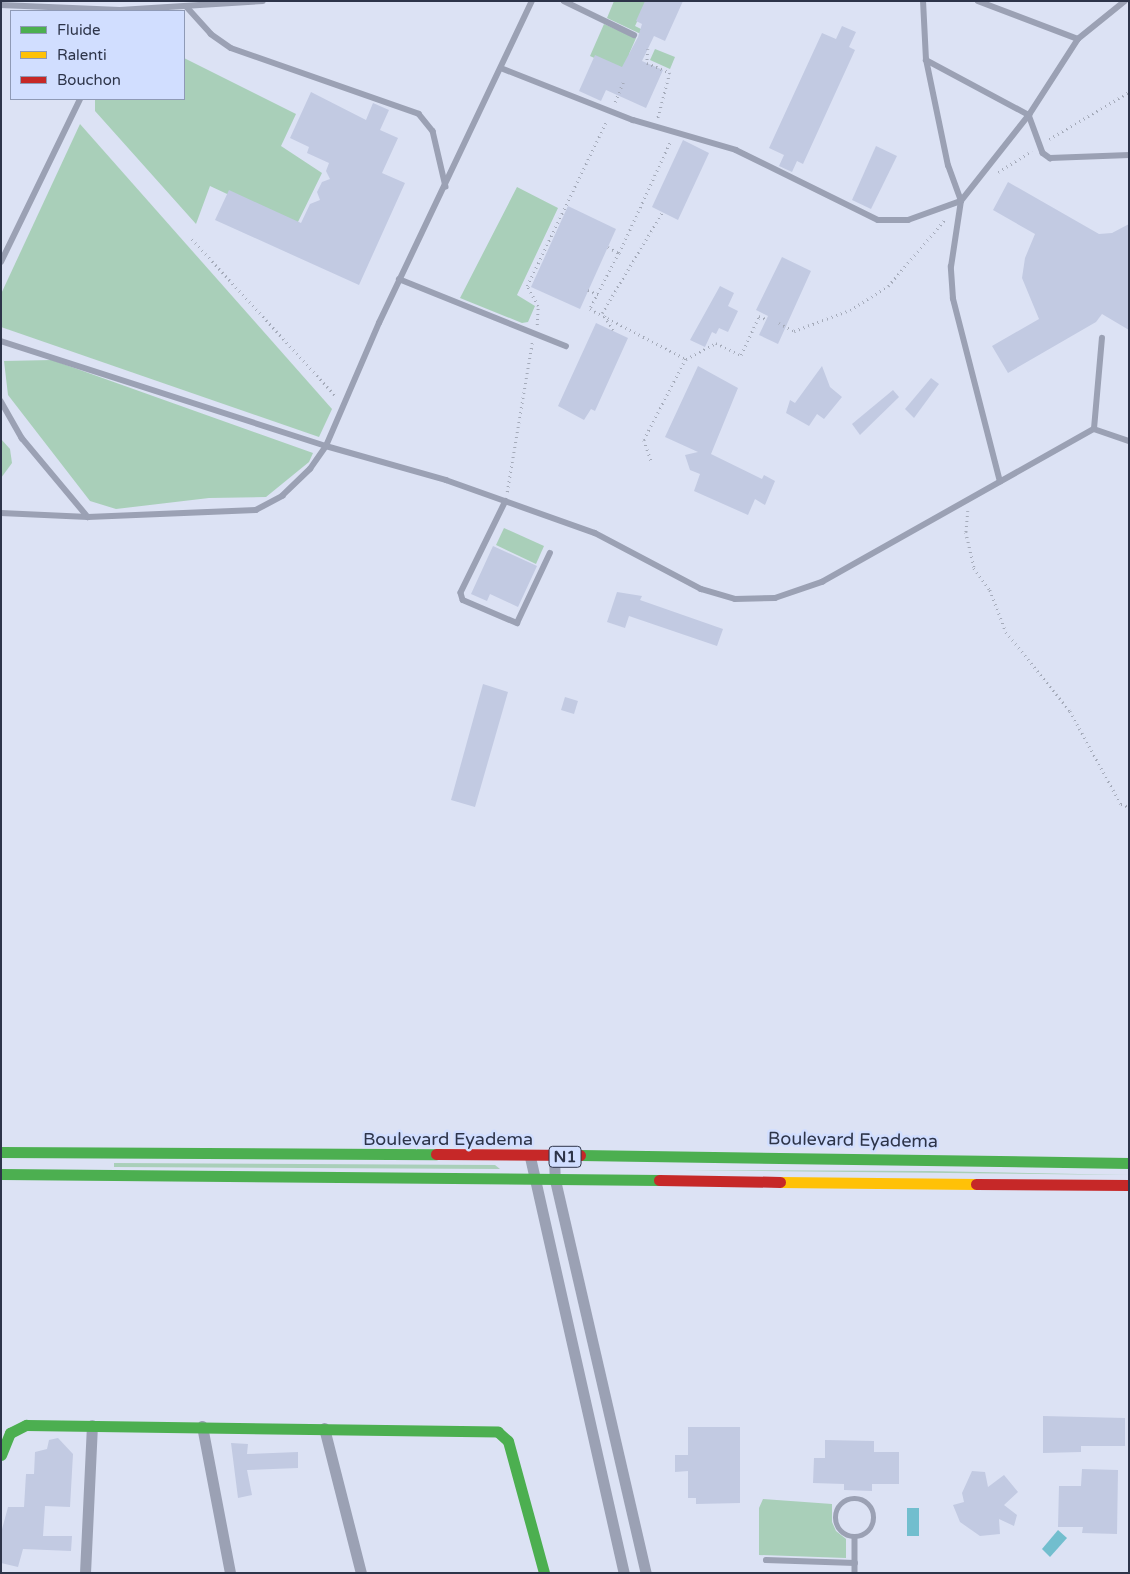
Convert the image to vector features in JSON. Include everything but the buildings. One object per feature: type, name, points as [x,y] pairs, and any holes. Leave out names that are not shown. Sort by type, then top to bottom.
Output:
[{"type":"main road","name":"Boulevard Eyadema","points":[[4,1152],[530,1157],[720,1156],[1129,1163]]},
{"type":"main road","name":"N1","points":[[3,1174],[532,1180],[720,1178],[1129,1185]]},
{"type":"main road","points":[[1,1455],[5,1440],[17,1428],[92,1424],[490,1431],[504,1436],[544,1573]]},
{"type":"street","name":"Boulevard Eyadema","points":[[1,1186],[4,1152]]},
{"type":"street","points":[[530,1157],[532,1180],[624,1573]]},
{"type":"street","points":[[554,1157],[556,1180],[646,1573]]},
{"type":"street","points":[[85,1573],[92,1424]]},
{"type":"street","points":[[202,1426],[230,1573]]},
{"type":"street","points":[[324,1428],[361,1573]]},
{"type":"lane","points":[[120,10],[124,1]]},
{"type":"lane","points":[[1,4],[120,10],[263,1]]},
{"type":"lane","points":[[1,513],[88,517],[256,510],[282,496],[310,469],[326,446],[399,279],[446,187],[532,1]]},
{"type":"lane","points":[[564,1],[634,35]]},
{"type":"lane","points":[[923,1],[926,60],[948,166],[960,201],[951,267],[953,299],[1000,482]]},
{"type":"lane","points":[[978,1],[1078,39]]},
{"type":"lane","points":[[501,68],[611,112],[676,130],[736,150],[878,220],[908,220],[960,201],[1029,115],[1078,39],[1126,1]]},
{"type":"lane","points":[[187,7],[211,34],[231,48],[419,114],[433,131],[446,187]]},
{"type":"lane","points":[[926,60],[1029,115],[1043,153],[1050,158],[1129,155]]},
{"type":"lane","points":[[1,262],[80,100]]},
{"type":"lane","points":[[399,279],[566,346]]},
{"type":"lane","points":[[1094,429],[1102,338]]},
{"type":"lane","points":[[1,341],[326,446],[506,501],[595,533],[701,589],[734,599],[775,598],[822,582],[1094,429],[1129,440]]},
{"type":"lane","points":[[1,401],[22,438],[88,517]]},
{"type":"lane","points":[[506,501],[461,593],[462,600],[517,623],[550,553]]},
{"type":"lane","points":[[856,1498],[870,1504],[875,1518],[869,1532],[855,1537],[841,1531],[836,1517],[842,1503],[856,1498]]},
{"type":"lane","points":[[855,1537],[855,1573]]},
{"type":"lane","points":[[766,1560],[855,1563]]},
{"type":"path","points":[[648,49],[647,63],[670,73],[656,126]]},
{"type":"path","points":[[506,501],[538,306],[527,286],[611,112],[623,82]]},
{"type":"path","points":[[676,130],[599,295],[590,309],[602,313],[686,359]]},
{"type":"path","points":[[779,323],[794,331],[850,310],[888,286],[960,201]]},
{"type":"path","points":[[602,313],[663,212]]},
{"type":"path","points":[[192,239],[343,404]]},
{"type":"path","points":[[608,247],[619,252]]},
{"type":"path","points":[[588,290],[599,295]]},
{"type":"path","points":[[602,313],[613,330]]},
{"type":"path","points":[[652,463],[644,440],[686,359],[716,343],[740,355],[760,316],[766,319]]},
{"type":"path","points":[[969,500],[966,532],[974,568],[990,590],[1006,632],[1070,711],[1121,804],[1129,807]]},
{"type":"green space","points":[[614,1],[647,1],[635,26],[647,32],[645,36],[607,18]]},
{"type":"green space","points":[[604,24],[636,38],[629,54],[629,74],[590,56]]},
{"type":"green space","points":[[655,49],[675,57],[670,69],[650,60]]},
{"type":"green space","points":[[185,58],[296,114],[281,146],[322,173],[296,226],[210,186],[196,224],[95,111],[95,100],[185,100]]},
{"type":"green space","points":[[80,124],[332,409],[319,437],[1,327],[1,294]]},
{"type":"green space","points":[[517,187],[558,208],[517,295],[535,306],[528,322],[522,323],[460,298]]},
{"type":"green space","points":[[52,360],[313,453],[309,462],[266,497],[209,498],[116,509],[90,501],[8,395],[4,361]]},
{"type":"green space","points":[[1,439],[10,449],[12,463],[1,478]]},
{"type":"green space","points":[[504,528],[544,546],[536,564],[496,545]]},
{"type":"green space","points":[[114,1163],[495,1165],[500,1169],[114,1167]]},
{"type":"green space","points":[[683,1170],[929,1171],[1129,1175]]},
{"type":"green space","points":[[763,1499],[832,1504],[832,1522],[836,1531],[846,1539],[846,1558],[759,1555],[759,1508]]},
{"type":"water","points":[[907,1508],[919,1508],[919,1536],[907,1536]]},
{"type":"water","points":[[1058,1530],[1067,1538],[1050,1557],[1042,1549]]},
{"type":"traffic: fast","points":[[1,1152],[436,1154]]},
{"type":"traffic: fast","points":[[580,1155],[1129,1163]]},
{"type":"traffic: fast","points":[[1,1174],[659,1180]]},
{"type":"traffic: fast","points":[[1,1455],[10,1433],[26,1425],[498,1432],[508,1441],[544,1573]]},
{"type":"traffic: slow","points":[[780,1182],[976,1184]]},
{"type":"traffic: jam","points":[[436,1154],[580,1155]]},
{"type":"traffic: jam","points":[[659,1180],[780,1182]]},
{"type":"traffic: jam","points":[[976,1184],[1129,1185]]}]
